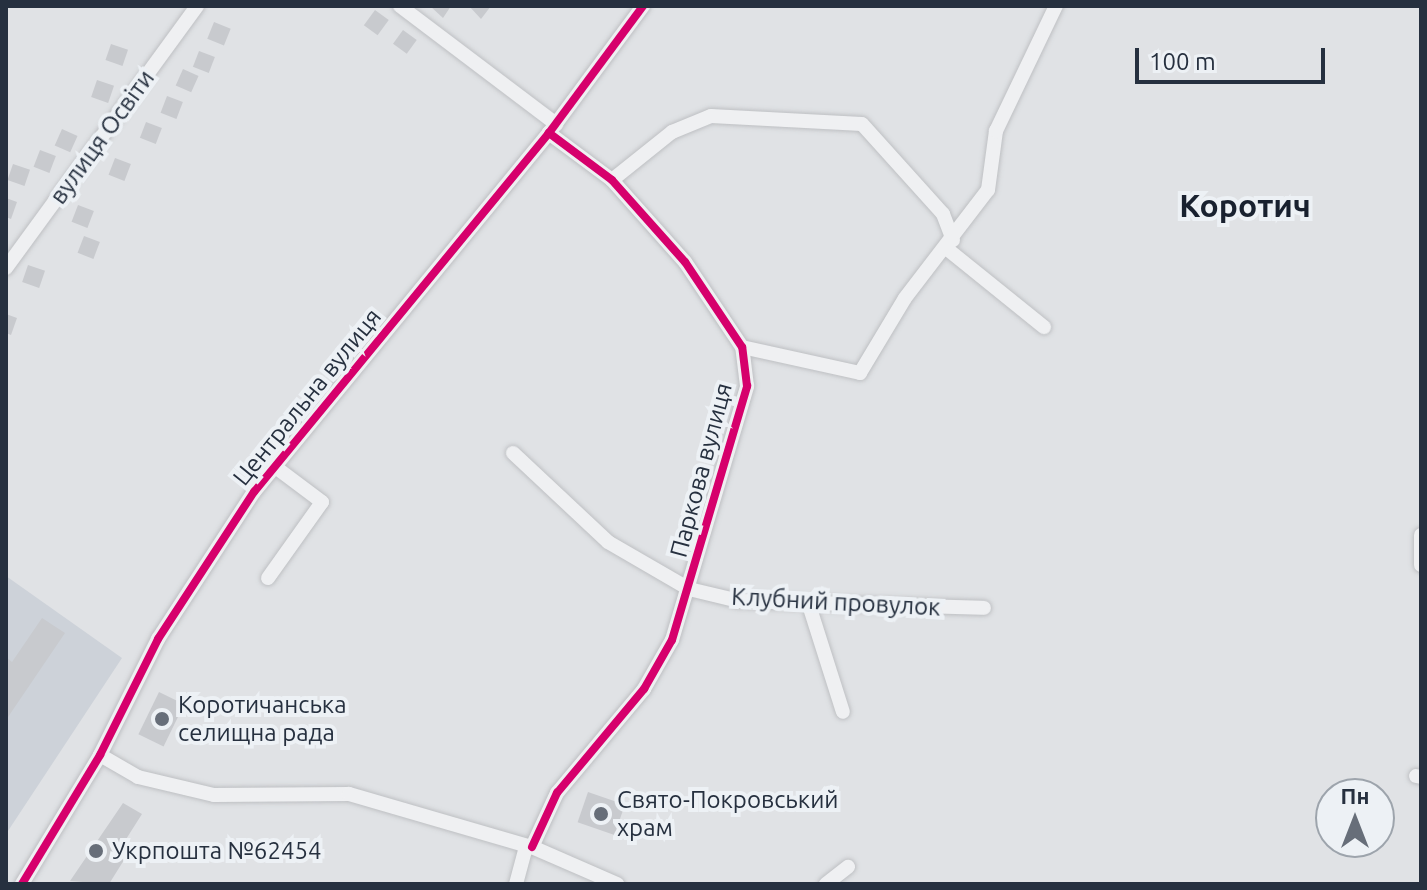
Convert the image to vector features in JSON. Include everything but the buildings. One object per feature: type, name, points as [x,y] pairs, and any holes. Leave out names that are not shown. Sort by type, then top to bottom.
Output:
[{"type":"street","name":"вулиця Освіти","points":[[6,268],[197,6]]},
{"type":"street","name":"Паркова вулиця","points":[[400,6],[612,180],[685,262],[742,347],[747,386],[689,589],[644,689],[557,793],[529,846],[516,884]]},
{"type":"street","name":"Центральна вулиця","points":[[23,884],[100,755],[158,639],[274,466],[552,129],[643,6]]},
{"type":"street","points":[[742,347],[860,373],[905,298],[950,244],[988,190],[996,131],[1056,6]]},
{"type":"street","points":[[612,180],[672,132],[711,116],[862,124],[943,214],[950,244],[1044,327]]},
{"type":"street","points":[[513,453],[608,542],[689,589]]},
{"type":"street","points":[[268,578],[322,502],[274,466]]},
{"type":"street","points":[[1421,535],[1421,565]]},
{"type":"street","name":"Клубний провулок","points":[[689,589],[809,605],[984,608]]},
{"type":"street","points":[[809,605],[843,712]]},
{"type":"street","points":[[100,755],[180,789],[349,794],[529,846],[617,884]]},
{"type":"street","points":[[826,884],[848,867]]},
{"type":"shaded area","points":[[6,576],[122,658],[6,834]]},
{"type":"cycle path","points":[[22,884],[100,755],[158,639],[254,492],[549,133],[643,6]]},
{"type":"cycle path","points":[[532,847],[557,793],[644,689],[672,640],[747,386],[742,347],[685,262],[612,180],[549,133]]},
{"type":"place","name":"Коротичанська селищна рада","points":[[162,719]]},
{"type":"place","name":"Свято-Покровський храм","points":[[601,814]]},
{"type":"place","name":"Укрпошта №62454","points":[[96,851]]},
{"type":"district","name":"Коротич","points":[[1245,205]]}]
